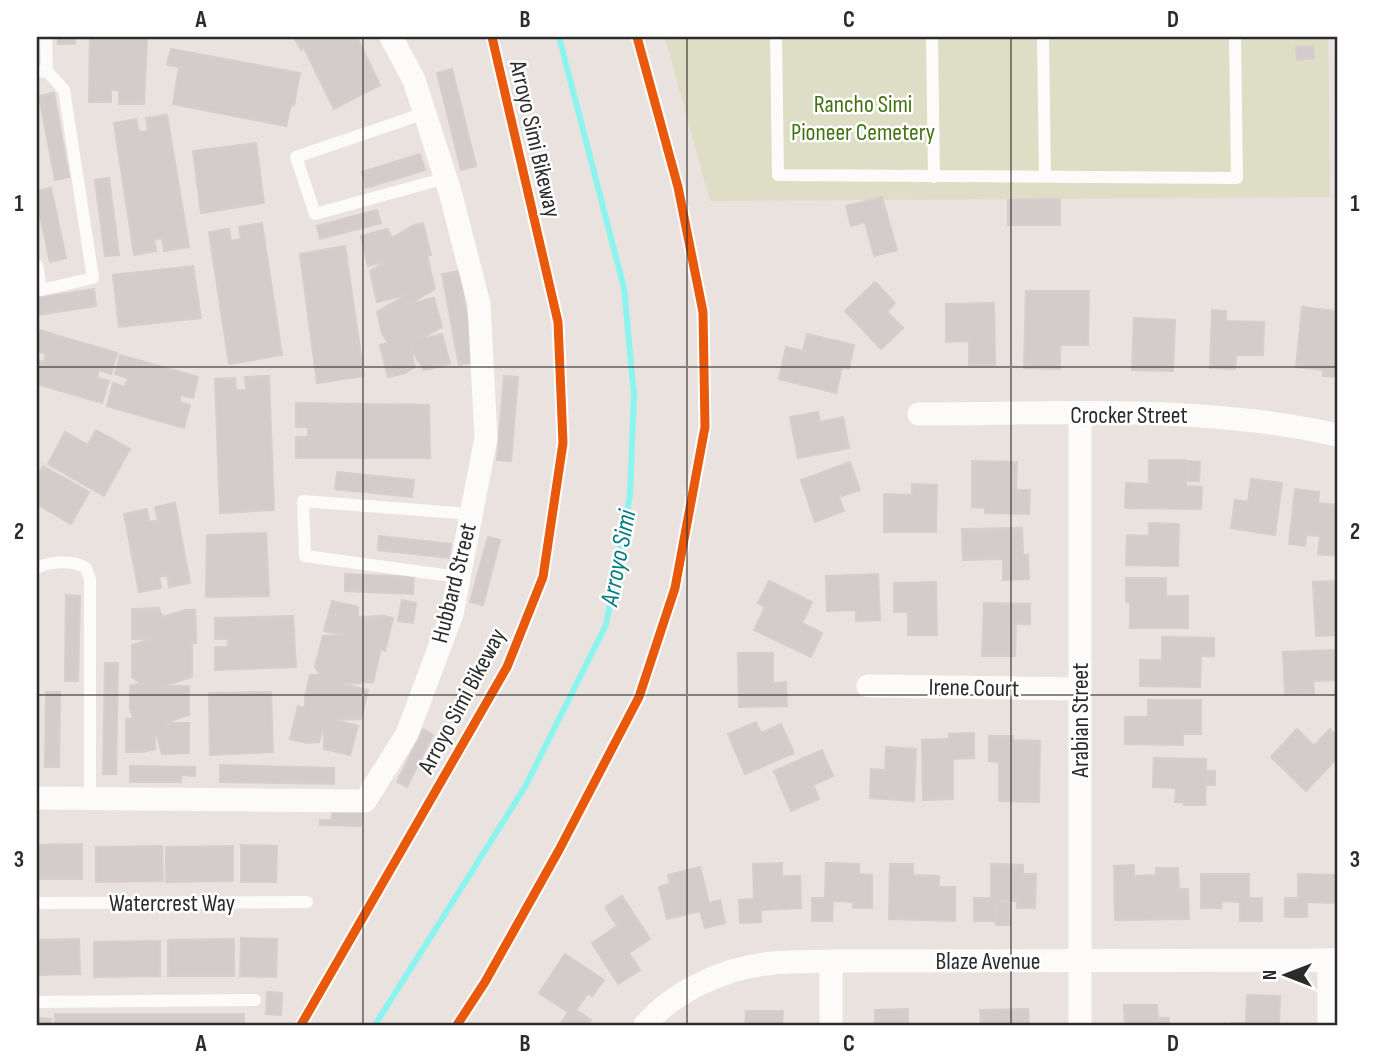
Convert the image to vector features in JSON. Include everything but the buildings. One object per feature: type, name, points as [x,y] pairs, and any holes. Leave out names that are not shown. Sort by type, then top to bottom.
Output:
[{"type":"street","name":"Hubbard Street","points":[[37,798],[365,801],[407,734],[452,614],[486,438],[479,304],[446,178],[425,113],[414,80],[391,37]]},
{"type":"street","name":"Crocker Street","points":[[919,414],[1204,416],[1258,420],[1337,435]]},
{"type":"street","name":"Arabian Street","points":[[1080,414],[1080,1025]]},
{"type":"street","name":"Irene Court","points":[[868,687],[1080,689]]},
{"type":"street","name":"Blaze Avenue","points":[[649,1021],[679,996],[709,980],[765,964],[831,961],[1333,960]]},
{"type":"street","points":[[1329,1025],[1333,960]]},
{"type":"street","points":[[831,961],[831,1025]]},
{"type":"lane","points":[[37,265],[41,290],[93,278],[64,90],[42,72],[46,37]]},
{"type":"lane","points":[[776,37],[778,174],[1237,178],[1235,37]]},
{"type":"lane","points":[[932,37],[934,177]]},
{"type":"lane","points":[[1043,37],[1045,177]]},
{"type":"lane","points":[[425,113],[296,158],[314,214],[446,178]]},
{"type":"lane","points":[[459,577],[305,556],[303,501],[471,514]]},
{"type":"lane","points":[[37,568],[46,564],[77,563],[86,568],[90,579],[90,799]]},
{"type":"lane","name":"Watercrest Way","points":[[37,903],[307,902]]},
{"type":"lane","points":[[37,1002],[255,1000]]},
{"type":"green space","name":"Rancho Simi Pioneer Cemetery","points":[[665,37],[1328,37],[1330,197],[710,201]]},
{"type":"waterway","name":"Arroyo Simi","points":[[375,1025],[525,787],[606,625],[630,495],[634,395],[624,288],[559,37]]},
{"type":"cycle path","name":"Arroyo Simi Bikeway","points":[[301,1025],[507,667],[543,577],[563,443],[558,322],[492,37]]},
{"type":"cycle path","points":[[457,1025],[485,982],[559,850],[639,697],[675,588],[705,427],[703,312],[678,187],[637,37]]}]
